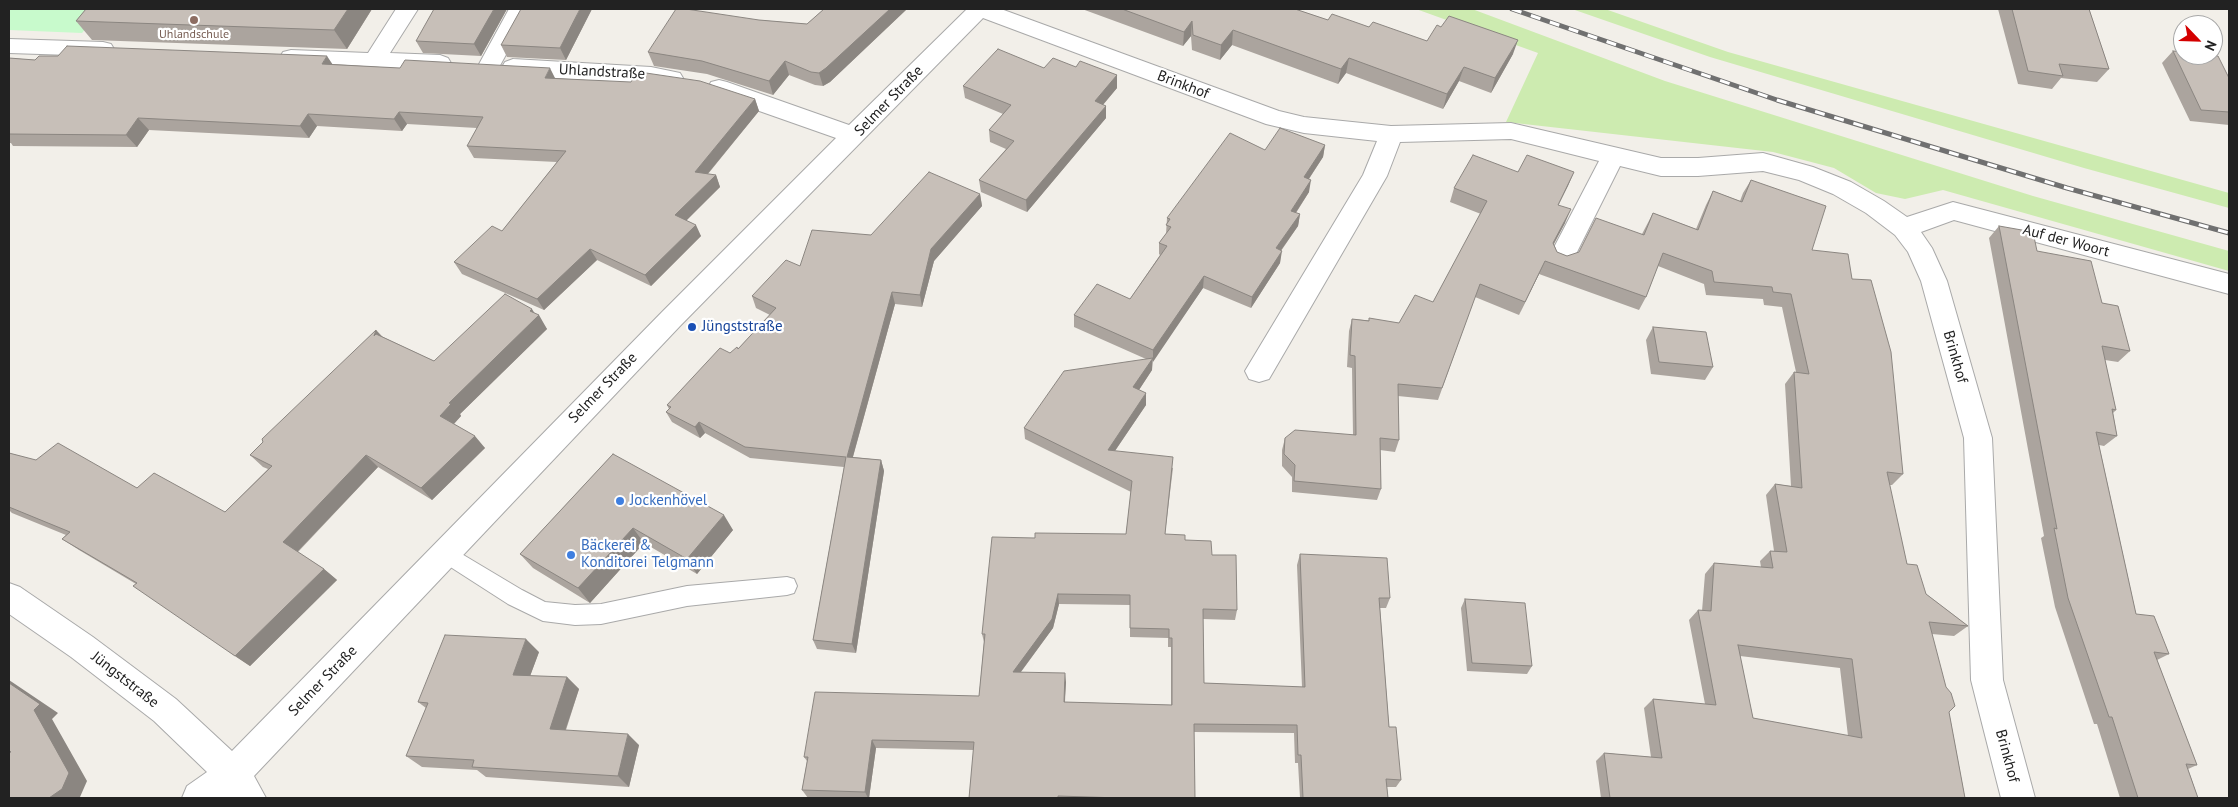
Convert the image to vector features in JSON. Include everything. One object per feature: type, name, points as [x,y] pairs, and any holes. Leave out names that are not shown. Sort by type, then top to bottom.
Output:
[{"type":"street","points":[[374,60],[406,9]]},
{"type":"street","points":[[473,65],[520,9]]},
{"type":"street","name":"Brinkhof","points":[[980,9],[1274,118],[1304,125],[1391,134],[1511,131],[1612,157],[1661,167],[1698,168],[1763,162],[1805,173],[1842,188],[1875,207],[1904,228],[1919,248],[1934,281],[1978,438],[1987,680],[2018,798]]},
{"type":"street","name":"Selmer Straße","points":[[199,798],[241,786],[445,553],[671,318],[980,9]]},
{"type":"street","points":[[9,46],[127,50]]},
{"type":"street","name":"Uhlandstraße","points":[[275,56],[651,75],[693,82],[758,100],[854,136]]},
{"type":"street","points":[[1259,371],[1375,176],[1391,134]]},
{"type":"street","points":[[1562,257],[1612,157]]},
{"type":"street","name":"Auf der Woort","points":[[1904,228],[1953,211],[2229,284]]},
{"type":"street","name":"Jüngststraße","points":[[9,596],[82,646],[165,710],[241,786]]},
{"type":"lane","points":[[445,553],[515,597],[542,611],[575,615],[600,614],[687,596],[787,586]]},
{"type":"green space","points":[[9,9],[102,9],[82,33],[9,30]]},
{"type":"green space","points":[[1416,9],[1472,9],[1665,81],[2033,196],[2229,251],[2229,271],[1943,190],[1905,199],[1876,193],[1834,168],[1773,152],[1506,122],[1538,53]]},
{"type":"green space","points":[[1572,9],[1605,9],[1728,52],[2229,193],[2229,208],[2084,168],[1710,57]]},
{"type":"building","points":[[86,9],[348,9],[334,30],[76,21]]},
{"type":"building","points":[[434,9],[494,9],[474,44],[416,41]]},
{"type":"building","points":[[521,9],[580,9],[560,48],[501,45]]},
{"type":"building","points":[[676,9],[807,24],[824,9],[890,9],[819,73],[811,72],[785,61],[769,81],[702,61],[648,52]]},
{"type":"building","points":[[1122,9],[1295,9],[1328,20],[1332,14],[1369,27],[1373,22],[1427,41],[1437,25],[1441,27],[1449,16],[1518,40],[1495,78],[1464,67],[1447,94],[1349,58],[1341,69],[1233,30],[1221,45],[1193,35],[1192,21],[1184,32]]},
{"type":"building","points":[[2012,9],[2089,9],[2109,69],[2059,64],[2063,76],[2028,71]]},
{"type":"building","points":[[67,46],[327,56],[322,64],[400,68],[405,60],[550,68],[545,78],[631,82],[637,72],[700,81],[755,99],[695,172],[716,175],[675,215],[696,225],[645,275],[590,249],[537,299],[454,262],[492,226],[502,231],[566,151],[467,146],[483,117],[399,112],[394,119],[308,114],[300,126],[138,118],[126,135],[9,134],[9,58],[35,60],[39,56],[58,56]]},
{"type":"building","points":[[998,49],[1044,68],[1053,58],[1076,67],[1080,61],[1117,75],[1095,101],[1106,106],[1026,200],[979,180],[1014,141],[989,130],[1011,105],[963,86]]},
{"type":"building","points":[[2180,65],[2222,65],[2229,78],[2229,112],[2201,110]]},
{"type":"building","points":[[1280,128],[1325,145],[1304,177],[1311,180],[1291,211],[1300,214],[1276,248],[1282,251],[1252,297],[1204,276],[1153,350],[1074,315],[1097,284],[1130,299],[1167,246],[1159,243],[1171,227],[1166,225],[1170,219],[1167,218],[1230,133],[1265,150]]},
{"type":"building","points":[[1473,155],[1518,172],[1527,155],[1574,172],[1558,205],[1571,209],[1553,243],[1557,252],[1567,256],[1579,252],[1596,218],[1644,235],[1653,213],[1698,230],[1713,191],[1742,202],[1751,180],[1826,206],[1812,250],[1848,254],[1852,279],[1871,280],[1891,352],[1903,474],[1887,472],[1907,564],[1917,565],[1926,594],[1968,626],[1929,622],[1946,687],[1951,693],[1955,706],[1949,712],[1965,798],[1610,798],[1604,753],[1662,758],[1653,699],[1716,705],[1698,610],[1711,611],[1714,563],[1773,568],[1770,551],[1787,552],[1775,484],[1802,488],[1794,372],[1809,374],[1791,294],[1773,292],[1772,287],[1714,282],[1712,271],[1663,253],[1646,297],[1545,261],[1525,302],[1480,284],[1442,388],[1398,384],[1399,440],[1380,438],[1381,489],[1294,481],[1295,465],[1284,454],[1285,438],[1295,430],[1356,435],[1355,356],[1350,355],[1352,319],[1369,321],[1369,318],[1399,323],[1415,295],[1433,302],[1487,201],[1454,188]],"holes":[[[1738,645],[1852,659],[1862,738],[1753,718]]]},
{"type":"building","points":[[929,172],[980,194],[931,249],[920,295],[892,292],[847,457],[881,460],[852,644],[813,640],[846,457],[745,447],[699,422],[695,427],[666,412],[671,407],[667,405],[720,348],[730,353],[737,347],[738,349],[776,308],[752,296],[786,260],[800,266],[812,230],[871,235]]},
{"type":"building","points":[[1999,226],[2033,232],[2037,251],[2091,261],[2102,303],[2118,306],[2130,351],[2102,346],[2116,410],[2112,409],[2117,436],[2096,432],[2136,614],[2154,616],[2169,654],[2154,652],[2197,765],[2186,764],[2198,798],[2138,798],[2112,717],[2109,717],[2068,598],[2054,528],[2057,529]]},
{"type":"building","points":[[505,294],[539,315],[449,403],[451,404],[440,416],[475,436],[421,488],[366,455],[283,542],[324,569],[235,656],[133,586],[137,583],[62,539],[70,532],[9,507],[9,453],[36,460],[58,443],[137,488],[154,473],[225,512],[272,466],[250,455],[263,442],[262,439],[376,330],[374,336],[376,334],[434,361]]},
{"type":"building","points":[[1653,327],[1706,332],[1713,367],[1659,362]]},
{"type":"building","points":[[1153,358],[1133,387],[1146,393],[1108,450],[1173,457],[1165,534],[1185,535],[1185,540],[1211,541],[1212,555],[1236,555],[1237,610],[1203,609],[1204,683],[1305,687],[1300,554],[1387,558],[1390,598],[1379,598],[1389,727],[1396,727],[1401,780],[1386,779],[1388,798],[1303,798],[1301,755],[1298,755],[1297,725],[1194,724],[1195,798],[1058,796],[1058,798],[969,798],[974,742],[872,740],[865,792],[802,790],[808,757],[804,757],[815,692],[979,696],[985,634],[982,634],[992,537],[1035,538],[1035,533],[1126,534],[1132,481],[1024,428],[1064,371]],"holes":[[[1058,594],[1130,595],[1130,628],[1169,629],[1169,638],[1172,638],[1172,705],[1064,702],[1065,673],[1013,672],[1052,619]]]},
{"type":"building","points":[[613,454],[724,515],[687,559],[633,528],[578,588],[520,554]]},
{"type":"building","points":[[1465,599],[1525,603],[1532,666],[1472,663]]},
{"type":"building","points":[[445,635],[526,639],[513,675],[567,677],[550,729],[628,734],[618,776],[472,767],[474,760],[406,756],[428,703],[418,702]]},
{"type":"building","points":[[9,683],[40,704],[34,710],[69,773],[62,789],[49,798],[9,798],[9,753],[11,752],[9,750]]},
{"type":"railway","points":[[1512,9],[1777,100],[2067,188],[2229,233]]},
{"type":"place","name":"Uhlandschule","points":[[194,20]]},
{"type":"place","name":"Jüngststraße","points":[[692,327]]},
{"type":"place","name":"Jockenhövel","points":[[620,501]]},
{"type":"place","name":"Bäckerei & Konditorei Telgmann","points":[[571,555]]}]
